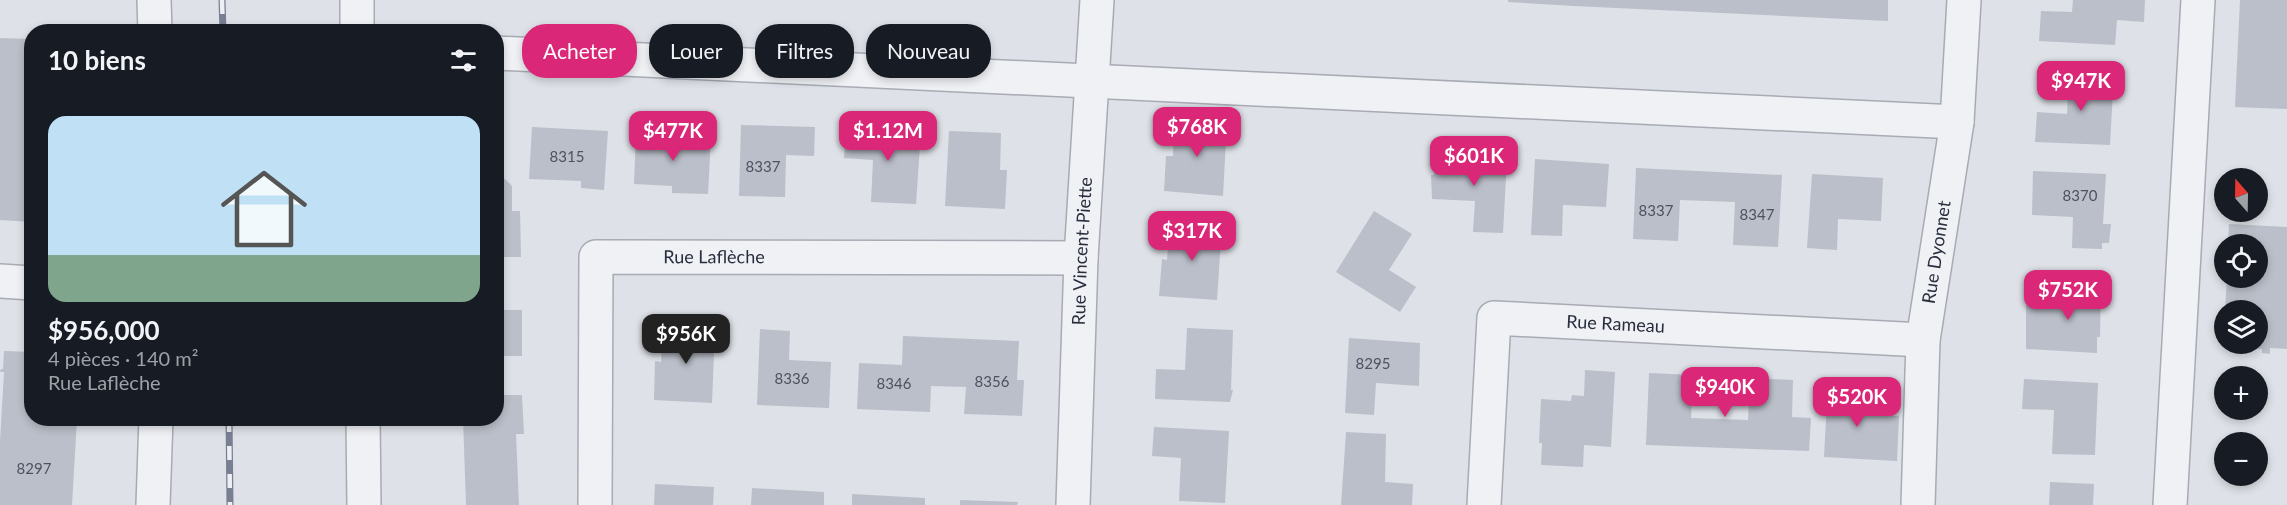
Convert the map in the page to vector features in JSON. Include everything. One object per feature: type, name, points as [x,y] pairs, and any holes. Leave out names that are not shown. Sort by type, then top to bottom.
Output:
[{"type":"street","points":[[154,0],[155,24]]},
{"type":"street","points":[[357,0],[357,24]]},
{"type":"street","name":"Rue Vincent-Piette","points":[[1073,505],[1081,258],[1097,0]]},
{"type":"street","name":"Rue Dyonnet","points":[[1918,505],[1923,340],[1957,122],[1964,0]]},
{"type":"street","points":[[2170,505],[2198,0]]},
{"type":"street","points":[[504,53],[1957,122]]},
{"type":"street","name":"Rue Laflèche","points":[[595,505],[596,257],[1081,258]]},
{"type":"street","points":[[0,281],[24,282]]},
{"type":"street","name":"Rue Rameau","points":[[1484,505],[1494,318],[1923,340]]},
{"type":"street","points":[[153,505],[156,426]]},
{"type":"street","points":[[363,426],[364,505]]},
{"type":"building","points":[[1508,0],[1888,0],[1888,21],[1574,6],[1508,2]]},
{"type":"building","points":[[2073,0],[2145,0],[2144,22],[2117,20],[2115,45],[2039,41],[2041,11],[2072,12]]},
{"type":"building","points":[[2240,0],[2287,0],[2287,109],[2235,107]]},
{"type":"building","points":[[0,38],[24,39],[24,222],[0,220]]},
{"type":"building","points":[[2069,71],[2114,73],[2110,145],[2035,142],[2037,112],[2067,114]]},
{"type":"building","points":[[1174,118],[1227,121],[1223,196],[1164,191],[1166,156],[1173,156]]},
{"type":"building","points":[[741,125],[815,127],[814,156],[786,155],[785,197],[739,196]]},
{"type":"building","points":[[532,127],[608,131],[604,190],[581,188],[581,181],[529,179]]},
{"type":"building","points":[[846,128],[921,131],[916,204],[871,202],[873,160],[844,158]]},
{"type":"building","points":[[949,131],[1001,133],[1000,170],[1007,170],[1005,209],[945,206]]},
{"type":"building","points":[[636,134],[711,137],[708,194],[672,193],[672,186],[634,184]]},
{"type":"building","points":[[1435,155],[1507,158],[1503,233],[1473,232],[1475,201],[1432,199],[1431,175],[1434,175]]},
{"type":"building","points":[[1535,159],[1609,164],[1606,207],[1563,205],[1562,236],[1531,235]]},
{"type":"building","points":[[1636,168],[1782,175],[1778,247],[1733,245],[1735,202],[1680,200],[1678,241],[1633,239]]},
{"type":"building","points":[[2033,171],[2106,174],[2103,224],[2111,224],[2109,243],[2102,243],[2102,249],[2072,248],[2073,217],[2032,215]]},
{"type":"building","points":[[1812,174],[1883,178],[1881,221],[1838,219],[1837,250],[1807,248]]},
{"type":"building","points":[[504,179],[512,186],[512,211],[520,211],[521,257],[504,257]]},
{"type":"building","points":[[1374,211],[1412,234],[1389,270],[1416,287],[1400,312],[1336,272]]},
{"type":"building","points":[[1170,222],[1222,225],[1217,300],[1159,296],[1162,259],[1167,260]]},
{"type":"building","points":[[2229,224],[2287,227],[2287,349],[2270,348],[2270,354],[2268,354],[2268,300],[2226,300],[2226,288],[2268,288],[2268,234],[2228,234]]},
{"type":"building","points":[[2071,277],[2101,278],[2100,337],[2097,337],[2097,353],[2026,349],[2026,305],[2070,308]]},
{"type":"building","points":[[504,310],[522,310],[522,356],[504,356]]},
{"type":"building","points":[[663,325],[715,327],[712,403],[654,400],[655,361],[661,362]]},
{"type":"building","points":[[1187,328],[1233,330],[1231,390],[1233,390],[1230,402],[1155,399],[1156,369],[1185,370]]},
{"type":"building","points":[[760,329],[790,331],[789,360],[831,362],[829,408],[757,405]]},
{"type":"building","points":[[903,336],[1019,341],[1017,380],[1024,380],[1022,416],[964,414],[966,387],[931,386],[930,412],[857,409],[859,363],[902,365]]},
{"type":"building","points":[[1349,338],[1420,343],[1419,386],[1376,383],[1374,415],[1345,413]]},
{"type":"building","points":[[4,351],[24,352],[24,426],[77,426],[72,505],[0,505],[0,441],[4,372],[0,372],[3,369]]},
{"type":"building","points":[[1585,370],[1615,372],[1611,447],[1584,445],[1583,467],[1541,465],[1542,443],[1539,443],[1541,399],[1571,401],[1572,395],[1584,396]]},
{"type":"building","points":[[1649,373],[1693,375],[1691,418],[1748,420],[1750,378],[1793,380],[1792,417],[1811,418],[1809,451],[1646,445]]},
{"type":"building","points":[[2024,379],[2098,383],[2095,455],[2052,454],[2054,410],[2022,409]]},
{"type":"building","points":[[1828,382],[1858,383],[1857,414],[1899,416],[1897,461],[1824,457]]},
{"type":"building","points":[[504,395],[522,395],[524,434],[516,434],[519,505],[466,505],[463,426],[504,426]]},
{"type":"building","points":[[1154,427],[1229,431],[1225,503],[1179,501],[1181,458],[1152,456]]},
{"type":"building","points":[[1346,432],[1386,434],[1385,482],[1413,484],[1412,505],[1341,505]]},
{"type":"building","points":[[2050,482],[2094,484],[2093,505],[2049,505]]},
{"type":"building","points":[[655,484],[714,487],[713,505],[654,505]]},
{"type":"building","points":[[752,488],[824,492],[824,505],[751,505]]},
{"type":"building","points":[[852,494],[925,498],[925,505],[852,505]]},
{"type":"building","points":[[960,500],[1018,502],[1017,505],[960,505]]},
{"type":"railway","points":[[222,0],[223,24]]},
{"type":"railway","points":[[229,426],[230,505]]}]
